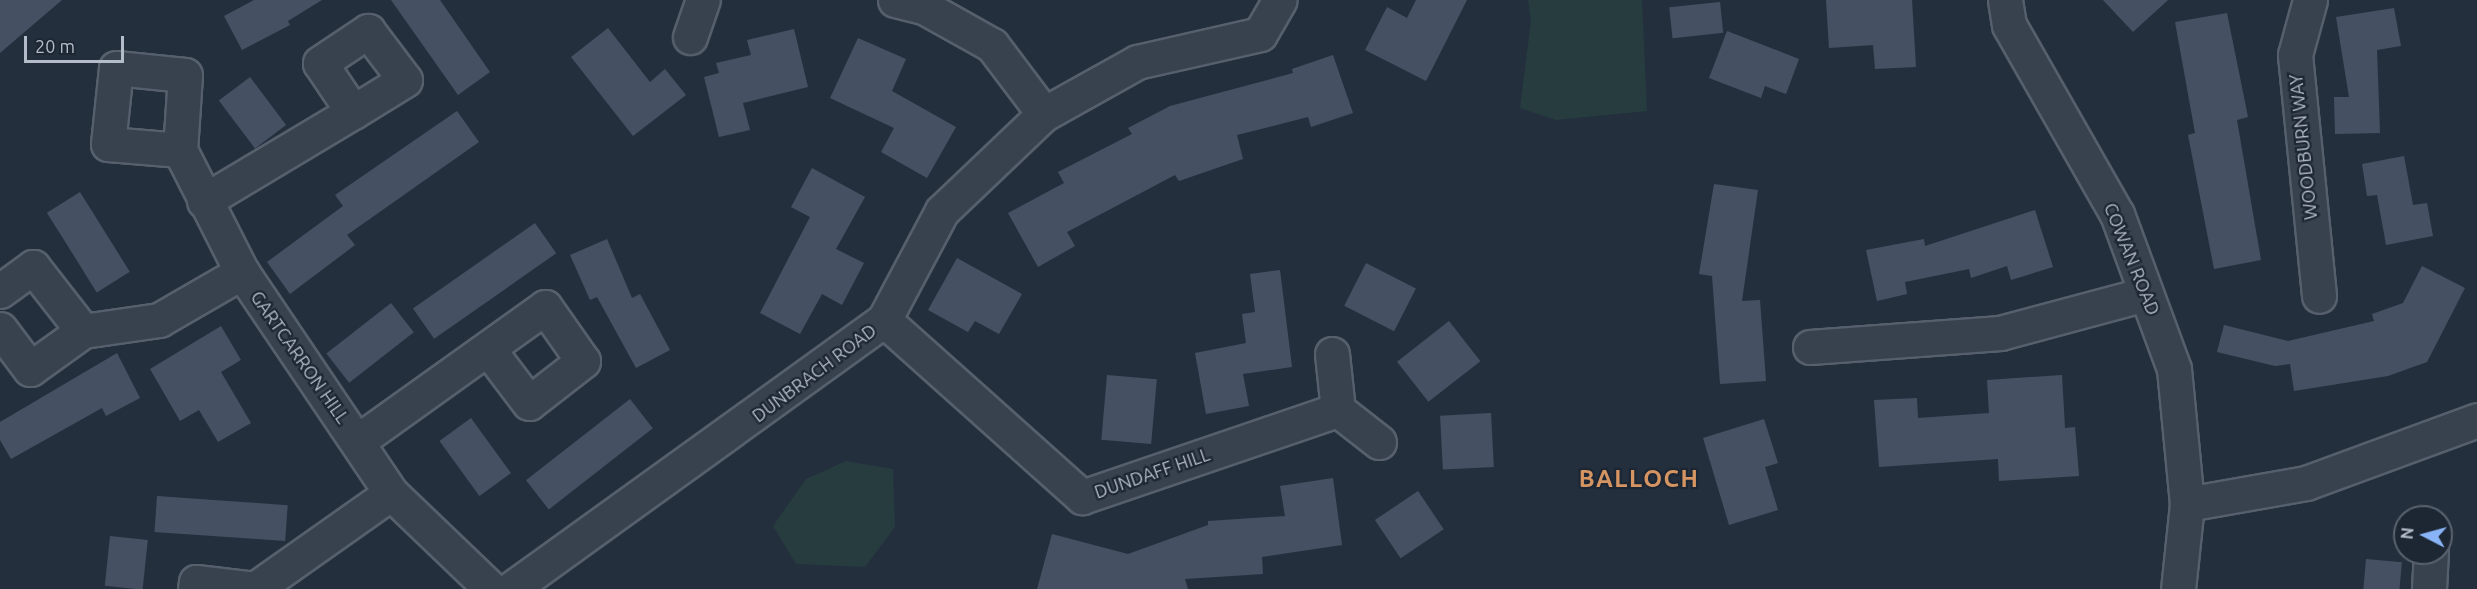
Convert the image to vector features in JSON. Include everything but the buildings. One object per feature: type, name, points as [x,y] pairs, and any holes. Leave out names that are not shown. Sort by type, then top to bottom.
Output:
[{"type":"street","points":[[690,37],[703,0]]},
{"type":"street","points":[[895,0],[924,6],[992,45],[1044,114]]},
{"type":"street","name":"DUNBRACH ROAD","points":[[511,589],[884,320],[942,211],[1044,114],[1137,62],[1260,34],[1280,0]]},
{"type":"street","name":"COWAN ROAD","points":[[2005,0],[2009,24],[2117,214],[2174,369],[2187,504],[2178,589]]},
{"type":"street","name":"WOODBURN WAY","points":[[2310,0],[2295,54],[2319,296]]},
{"type":"street","points":[[204,201],[353,112]]},
{"type":"street","name":"GARTCARRON HILL","points":[[180,150],[242,272],[391,493],[491,589]]},
{"type":"street","points":[[0,291],[33,267],[83,331]]},
{"type":"street","name":"GARTCARRON HILL","points":[[0,329],[30,369],[83,331],[159,320],[242,272]]},
{"type":"street","points":[[1810,347],[2000,333],[2146,294]]},
{"type":"street","name":"DUNDAFF HILL","points":[[884,320],[1082,497],[1338,410]]},
{"type":"street","name":"GARTCARRON HILL","points":[[358,441],[488,349]]},
{"type":"street","points":[[1332,354],[1338,410],[1379,442]]},
{"type":"street","points":[[2187,504],[2306,483],[2477,420]]},
{"type":"street","points":[[195,589],[196,582],[255,589],[391,493]]},
{"type":"street","points":[[2429,589],[2430,565]]},
{"type":"green space","points":[[1528,0],[1642,0],[1647,111],[1556,120],[1520,108],[1531,20]]},
{"type":"green space","points":[[846,461],[893,469],[895,527],[865,567],[796,564],[773,526],[806,479]]},
{"type":"district","name":"BALLOCH","points":[[1639,479]]}]
